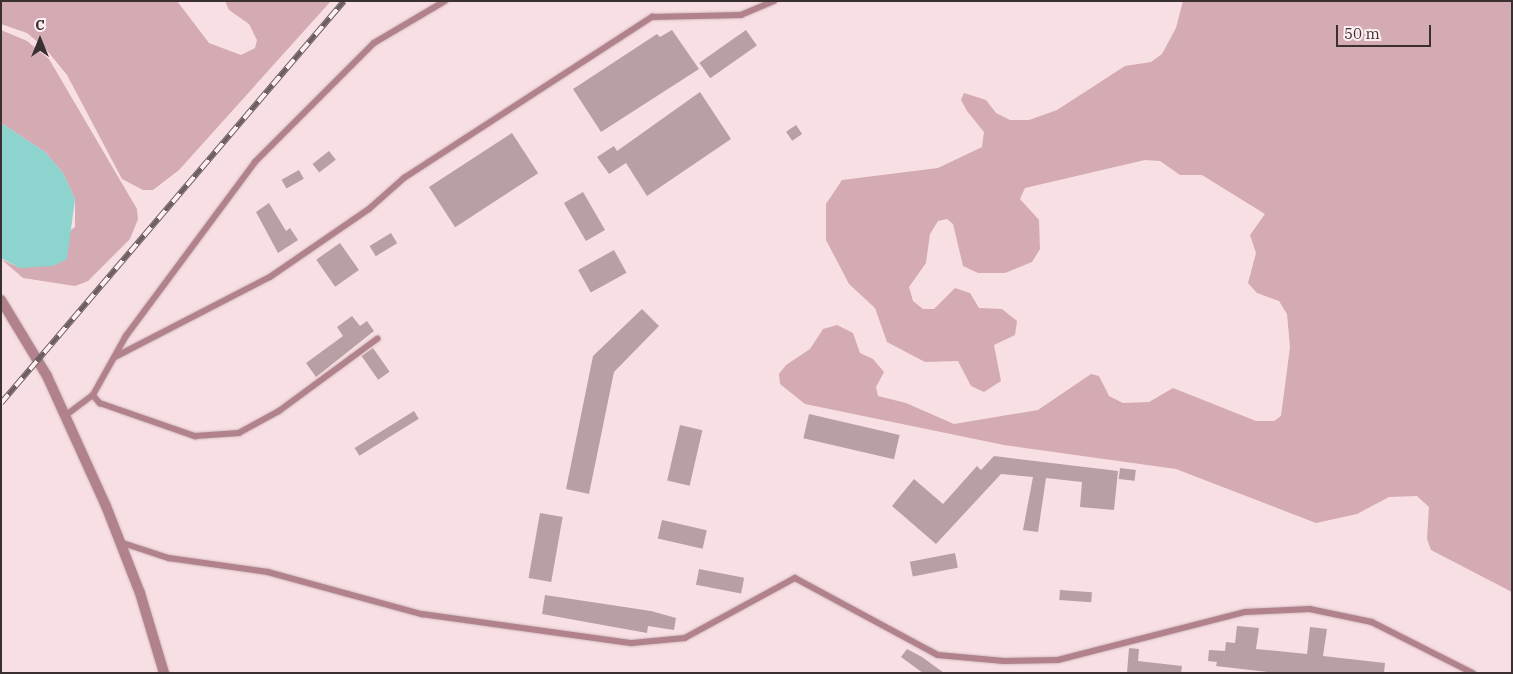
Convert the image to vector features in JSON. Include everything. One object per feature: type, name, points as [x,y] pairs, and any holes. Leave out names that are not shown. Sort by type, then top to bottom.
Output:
[{"type":"street","points":[[1,300],[37,357],[65,416],[120,542],[164,673]]},
{"type":"lane","points":[[65,416],[93,395],[115,356],[262,154],[374,43],[444,1]]},
{"type":"lane","points":[[115,356],[270,277],[369,209],[404,178],[652,17],[741,15],[774,1]]},
{"type":"lane","points":[[93,395],[100,403],[195,436],[240,433],[279,411],[378,339]]},
{"type":"lane","points":[[120,542],[169,558],[268,572],[422,614],[632,643],[685,638],[795,578],[938,655],[956,658],[1058,660],[1245,612],[1310,609],[1372,622],[1473,673]]},
{"type":"shaded area","points":[[1,1],[177,1],[209,43],[241,55],[255,48],[257,40],[249,24],[229,10],[225,1],[331,1],[179,170],[153,190],[143,190],[122,179],[67,75],[45,48],[27,33],[1,24]]},
{"type":"shaded area","points":[[1183,1],[1512,1],[1512,592],[1431,550],[1427,539],[1429,507],[1417,496],[1389,497],[1357,514],[1316,523],[1176,469],[1004,445],[805,404],[780,384],[779,374],[786,365],[810,349],[823,329],[837,325],[853,333],[860,353],[873,359],[884,372],[876,387],[878,396],[906,403],[954,424],[1038,410],[1091,374],[1099,376],[1109,396],[1123,403],[1149,402],[1173,388],[1256,421],[1274,421],[1281,416],[1290,347],[1287,314],[1279,301],[1257,293],[1248,283],[1256,253],[1250,235],[1265,214],[1202,175],[1180,175],[1160,161],[1145,160],[1025,188],[1020,199],[1039,220],[1040,249],[1032,262],[1005,273],[978,273],[963,266],[953,224],[947,219],[938,221],[930,234],[926,263],[909,287],[913,301],[923,309],[934,309],[955,288],[970,293],[979,308],[1002,309],[1017,321],[1015,335],[994,345],[1001,381],[984,392],[971,386],[958,361],[925,362],[887,342],[875,308],[849,284],[826,240],[826,204],[842,180],[938,168],[982,147],[984,132],[967,111],[961,100],[964,93],[986,100],[996,113],[1010,120],[1029,120],[1057,110],[1125,66],[1151,62],[1162,54],[1176,28]]},
{"type":"shaded area","points":[[1,30],[27,41],[49,59],[137,209],[138,219],[130,239],[88,281],[75,286],[23,278],[1,259],[20,268],[75,227],[75,199],[63,173],[45,152],[1,123]]},
{"type":"water","points":[[1,123],[45,152],[63,173],[75,199],[67,259],[53,266],[20,268],[1,258]]},
{"type":"building","points":[[672,30],[699,69],[601,132],[573,89],[657,34],[660,37]]},
{"type":"building","points":[[746,30],[757,46],[710,78],[699,63]]},
{"type":"building","points":[[700,92],[731,139],[647,196],[626,163],[609,174],[597,157],[614,146],[617,151]]},
{"type":"building","points":[[796,125],[802,134],[792,141],[786,132]]},
{"type":"building","points":[[512,133],[538,173],[455,227],[429,187]]},
{"type":"building","points":[[329,151],[336,160],[319,173],[312,164]]},
{"type":"building","points":[[299,170],[304,179],[286,188],[282,180]]},
{"type":"building","points":[[583,192],[605,230],[586,241],[564,203]]},
{"type":"building","points":[[269,203],[286,231],[290,228],[298,240],[278,253],[256,212]]},
{"type":"building","points":[[391,233],[397,243],[376,256],[370,246]]},
{"type":"building","points":[[340,243],[359,270],[335,287],[316,260]]},
{"type":"building","points":[[614,250],[627,273],[591,293],[578,270]]},
{"type":"building","points":[[642,309],[659,326],[614,372],[589,494],[566,489],[593,356]]},
{"type":"building","points":[[352,316],[360,326],[367,321],[374,331],[316,377],[306,363],[343,336],[337,327]]},
{"type":"building","points":[[373,348],[390,372],[378,380],[362,356]]},
{"type":"building","points":[[414,411],[419,419],[359,456],[355,448]]},
{"type":"building","points":[[809,414],[900,435],[894,459],[803,438]]},
{"type":"building","points":[[680,425],[702,430],[690,486],[667,481]]},
{"type":"building","points":[[994,456],[1118,471],[1114,510],[1080,507],[1082,482],[1046,478],[1038,532],[1023,530],[1033,477],[1001,474],[936,544],[892,506],[914,479],[943,504],[977,466],[981,470]]},
{"type":"building","points":[[1120,468],[1136,470],[1135,481],[1119,479]]},
{"type":"building","points":[[540,513],[563,517],[551,582],[529,578]]},
{"type":"building","points":[[662,520],[707,530],[703,549],[658,539]]},
{"type":"building","points":[[955,553],[958,568],[913,577],[910,562]]},
{"type":"building","points":[[699,569],[744,578],[741,593],[696,585]]},
{"type":"building","points":[[1060,590],[1092,592],[1091,602],[1059,600]]},
{"type":"building","points":[[545,595],[651,611],[676,618],[674,630],[648,626],[647,633],[542,614]]},
{"type":"building","points":[[1237,626],[1259,628],[1256,649],[1307,654],[1310,627],[1327,629],[1323,656],[1385,663],[1384,673],[1277,673],[1216,666],[1217,662],[1208,661],[1209,650],[1225,651],[1226,642],[1235,643]]},
{"type":"building","points":[[1129,648],[1139,649],[1138,661],[1182,666],[1181,673],[1127,673]]},
{"type":"building","points":[[907,649],[944,673],[923,673],[901,657]]},
{"type":"railway","points":[[1,403],[344,1]]}]
